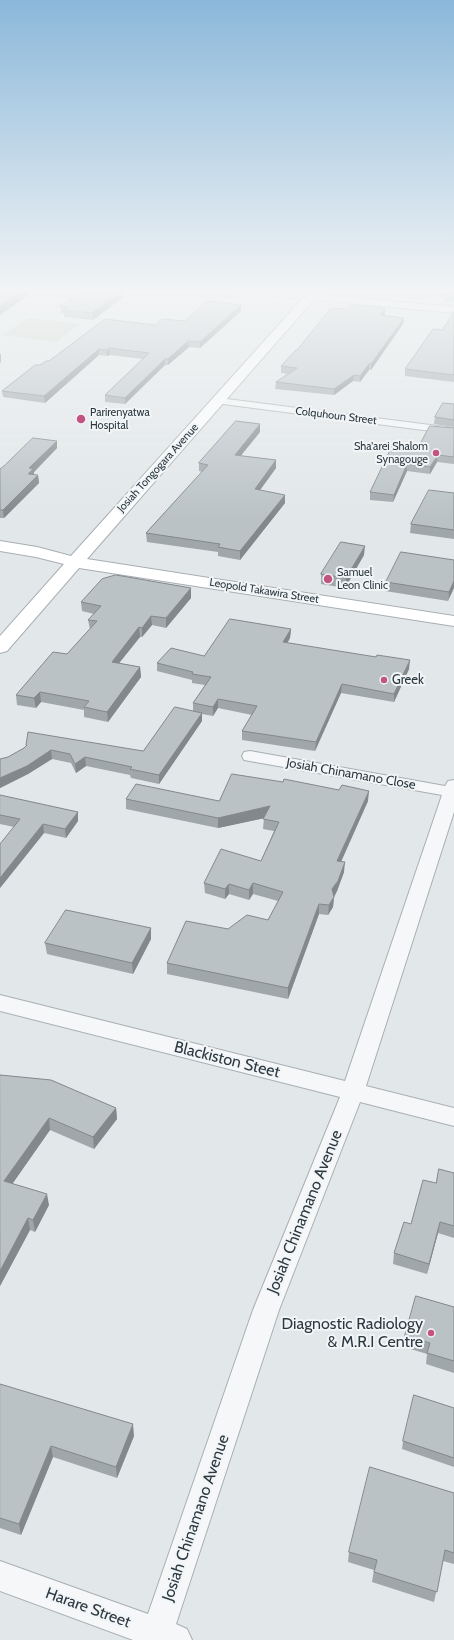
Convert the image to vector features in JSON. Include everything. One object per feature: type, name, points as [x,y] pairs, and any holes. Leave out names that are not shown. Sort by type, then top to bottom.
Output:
[{"type":"main road","name":"Josiah Tongogara Avenue","points":[[0,647],[249,366]]},
{"type":"main road","points":[[0,546],[37,552],[74,562]]},
{"type":"main road","points":[[0,556],[28,561],[74,562]]},
{"type":"main road","name":"Leopold Takawira Street","points":[[74,562],[454,621]]},
{"type":"street","name":"Colquhoun Street","points":[[218,401],[454,431]]},
{"type":"street","name":"Josiah Chinamano Close","points":[[250,756],[453,788]]},
{"type":"street","name":"Josiah Chinamano Avenue","points":[[163,1638],[266,1310],[353,1092],[453,788]]},
{"type":"street","name":"Blackiston Steet","points":[[0,1004],[454,1117]]},
{"type":"street","name":"Harare Street","points":[[0,1576],[163,1638]]},
{"type":"building","points":[[34,366],[80,366],[44,396],[2,391]]},
{"type":"building","points":[[136,366],[158,366],[125,398],[105,395]]},
{"type":"building","points":[[281,366],[368,366],[360,376],[354,375],[334,389],[276,382],[297,368]]},
{"type":"building","points":[[407,366],[454,366],[454,375],[405,369]]},
{"type":"building","points":[[443,403],[454,404],[454,420],[435,417]]},
{"type":"building","points":[[236,421],[260,424],[235,455],[276,460],[255,489],[285,495],[240,551],[218,547],[220,544],[146,533],[208,465],[199,463]]},
{"type":"building","points":[[430,426],[454,428],[454,457],[438,455],[430,467],[407,464],[394,495],[370,492],[393,444],[418,447]]},
{"type":"building","points":[[33,438],[57,441],[29,468],[33,469],[28,474],[38,475],[3,510],[0,510],[0,469]]},
{"type":"building","points":[[429,490],[454,493],[454,530],[411,524]]},
{"type":"building","points":[[341,542],[365,546],[346,578],[321,574]]},
{"type":"building","points":[[401,552],[454,560],[454,581],[449,592],[386,582]]},
{"type":"building","points":[[116,575],[191,588],[166,618],[151,616],[142,628],[139,627],[112,662],[140,667],[107,712],[84,707],[89,701],[40,692],[34,698],[16,695],[53,652],[67,654],[97,621],[88,620],[101,606],[81,602],[102,579]]},
{"type":"building","points":[[230,619],[291,629],[283,642],[376,657],[377,655],[410,660],[394,694],[342,684],[316,742],[242,731],[257,706],[218,699],[213,707],[193,703],[211,677],[192,674],[193,672],[157,663],[171,648],[204,656]]},
{"type":"building","points":[[175,707],[202,713],[159,775],[130,769],[132,767],[85,757],[75,764],[70,754],[51,750],[27,766],[0,778],[0,759],[8,757],[24,748],[27,745],[28,732],[143,751]]},
{"type":"building","points":[[232,774],[283,782],[284,779],[339,790],[342,785],[369,791],[337,861],[345,862],[338,881],[332,889],[334,897],[329,905],[319,904],[288,988],[167,963],[186,921],[228,929],[247,915],[268,920],[283,892],[253,883],[249,890],[229,884],[225,889],[204,883],[221,849],[261,861],[279,822],[263,819],[270,806],[218,818],[126,799],[136,784],[219,801]]},
{"type":"building","points":[[0,795],[78,812],[65,829],[43,824],[0,878],[0,844],[20,819],[0,815]]},
{"type":"building","points":[[66,910],[151,928],[132,963],[45,943]]},
{"type":"building","points":[[0,1075],[51,1080],[116,1108],[93,1137],[49,1118],[4,1181],[47,1194],[33,1220],[28,1218],[0,1271]]},
{"type":"building","points":[[439,1169],[454,1173],[454,1226],[440,1222],[429,1264],[394,1253],[404,1222],[411,1224],[423,1180],[436,1183]]},
{"type":"building","name":"Diagnostic Radiology & M.R.I Centre","points":[[416,1296],[454,1307],[454,1361],[427,1353],[430,1343],[405,1336]]},
{"type":"building","points":[[0,1384],[133,1424],[116,1467],[51,1446],[19,1524],[0,1518]]},
{"type":"building","points":[[414,1395],[454,1408],[454,1458],[403,1441]]},
{"type":"building","points":[[370,1467],[454,1493],[454,1553],[445,1550],[437,1592],[374,1572],[377,1560],[349,1552]]},
{"type":"place","name":"Parirenyatwa Hospital","points":[[81,419]]},
{"type":"place","name":"Sha'arei Shalom Synagouge","points":[[436,453]]},
{"type":"place","name":"Samuel Leon Clinic","points":[[328,579]]},
{"type":"place","name":"Greek","points":[[384,680]]},
{"type":"place","name":"Diagnostic Radiology & M.R.I Centre","points":[[431,1333]]}]
